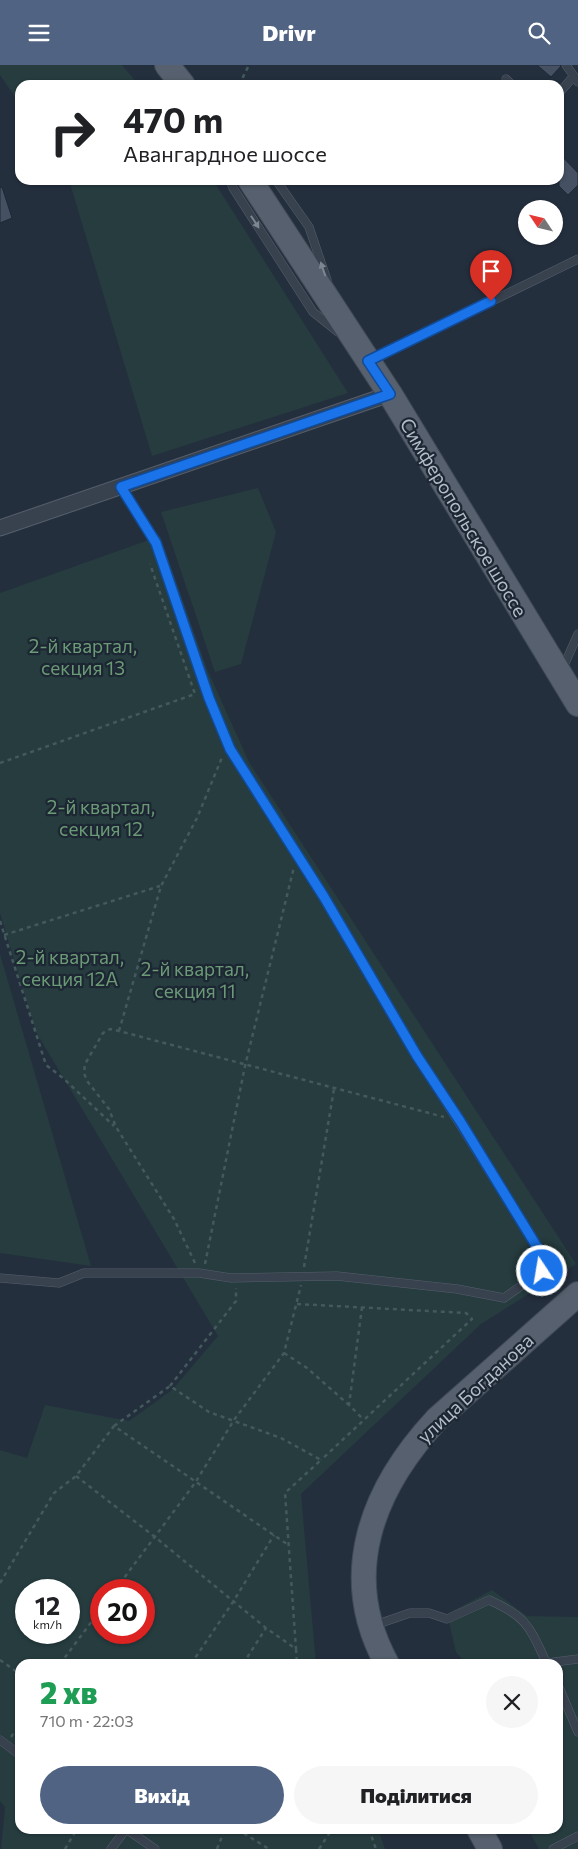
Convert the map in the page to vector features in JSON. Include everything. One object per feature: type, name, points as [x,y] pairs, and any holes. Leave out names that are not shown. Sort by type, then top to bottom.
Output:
[{"type":"main road","points":[[167,65],[179,80]]},
{"type":"main road","name":"Симферопольское шоссе","points":[[253,185],[390,394],[578,704]]},
{"type":"main road","name":"улица Богданова","points":[[385,1659],[370,1627],[364,1594],[365,1555],[378,1507],[403,1459],[437,1419],[578,1294]]},
{"type":"main road","points":[[482,1834],[490,1849]]},
{"type":"street","points":[[0,528],[390,394]]},
{"type":"lane","points":[[167,65],[187,80]]},
{"type":"lane","points":[[564,89],[576,79],[566,65]]},
{"type":"lane","points":[[232,185],[313,312],[365,356],[578,259]]},
{"type":"lane","points":[[280,185],[309,227],[339,315]]},
{"type":"lane","points":[[0,1278],[59,1283],[84,1273],[201,1273],[231,1278],[302,1278],[337,1275],[457,1289],[504,1298],[542,1271],[542,1255],[460,1121],[417,1056],[324,897],[228,743],[206,689],[156,543],[121,487]]},
{"type":"lane","points":[[560,674],[578,634]]},
{"type":"lane","points":[[370,1627],[410,1613],[429,1613],[447,1619],[481,1602],[489,1601],[516,1614],[528,1624],[545,1659]]},
{"type":"lane","points":[[563,1661],[578,1659]]},
{"type":"lane","points":[[563,1697],[578,1732]]},
{"type":"lane","points":[[3,1743],[15,1751]]},
{"type":"lane","points":[[111,1849],[122,1834]]},
{"type":"lane","points":[[133,1834],[155,1849]]},
{"type":"lane","points":[[553,1849],[578,1836]]},
{"type":"path","points":[[241,80],[248,65]]},
{"type":"path","points":[[0,763],[195,694],[150,564]]},
{"type":"path","points":[[119,1031],[161,886],[197,818],[228,743]]},
{"type":"path","points":[[201,1273],[245,1066],[297,856]]},
{"type":"path","points":[[4,935],[161,886]]},
{"type":"path","points":[[0,921],[46,1065],[63,1078],[116,1127]]},
{"type":"path","points":[[201,1273],[174,1219],[116,1127],[109,1109],[87,1081],[84,1073],[85,1064],[103,1033],[110,1029],[119,1031],[245,1066],[460,1121]]},
{"type":"path","points":[[123,1579],[195,1483],[234,1420],[284,1353],[302,1278],[334,1089]]},
{"type":"path","points":[[0,1583],[54,1493],[76,1477],[114,1426],[170,1386],[236,1301],[237,1291],[231,1278]]},
{"type":"path","points":[[297,1304],[466,1313],[472,1319],[285,1493],[287,1544],[297,1659]]},
{"type":"path","points":[[349,1405],[362,1307]]},
{"type":"path","points":[[284,1353],[307,1368],[363,1419]]},
{"type":"path","points":[[170,1386],[209,1412],[281,1438],[321,1460]]},
{"type":"path","points":[[114,1426],[287,1544]]},
{"type":"path","points":[[76,1477],[155,1537],[266,1629],[296,1649]]},
{"type":"path","points":[[194,1659],[233,1602],[274,1535]]},
{"type":"path","points":[[64,1659],[90,1624]]},
{"type":"path","points":[[246,1659],[266,1629]]},
{"type":"path","points":[[0,1660],[15,1670]]},
{"type":"path","points":[[3,1743],[15,1730]]},
{"type":"path","points":[[65,1849],[75,1834]]},
{"type":"path","points":[[216,1849],[223,1834]]},
{"type":"path","points":[[245,1834],[269,1849]]},
{"type":"path","points":[[319,1849],[329,1834]]},
{"type":"path","points":[[371,1834],[376,1849]]},
{"type":"green space","points":[[0,65],[122,65],[135,80],[15,80],[15,97],[0,75]]},
{"type":"green space","points":[[71,185],[216,185],[348,393],[152,456]]},
{"type":"green space","points":[[258,488],[276,532],[241,664],[215,672],[161,512]]},
{"type":"green space","points":[[160,536],[207,669],[249,762],[576,1264],[481,1324],[301,1494],[316,1659],[15,1659],[15,1834],[380,1834],[385,1849],[1,1849],[5,1807],[0,1801],[0,1450],[27,1458],[45,1405],[129,1421],[172,1390],[218,1336],[36,1032],[0,913],[0,593]]},
{"type":"green space","points":[[0,954],[91,1266],[0,1253]]},
{"type":"green space","points":[[492,1590],[527,1616],[578,1617],[578,1849],[539,1849],[531,1834],[563,1834],[563,1659],[462,1659],[456,1652],[447,1614]]},
{"type":"building","points":[[537,65],[560,65],[561,66],[551,77]]},
{"type":"building","points":[[564,158],[578,173],[578,185],[568,195],[559,186],[564,185]]},
{"type":"building","points":[[2,187],[12,218],[0,223],[0,188]]},
{"type":"route","points":[[491,301],[368,361],[390,394],[121,487],[156,543],[209,698],[230,749],[324,897],[417,1056],[460,1121],[542,1255],[542,1271]]},
{"type":"park label","name":"2-й квартал, секция 13","points":[[83,656]]},
{"type":"park label","name":"2-й квартал, секция 12","points":[[101,817]]},
{"type":"park label","name":"2-й квартал, секция 12А","points":[[70,967]]},
{"type":"park label","name":"2-й квартал, секция 11","points":[[195,979]]}]
